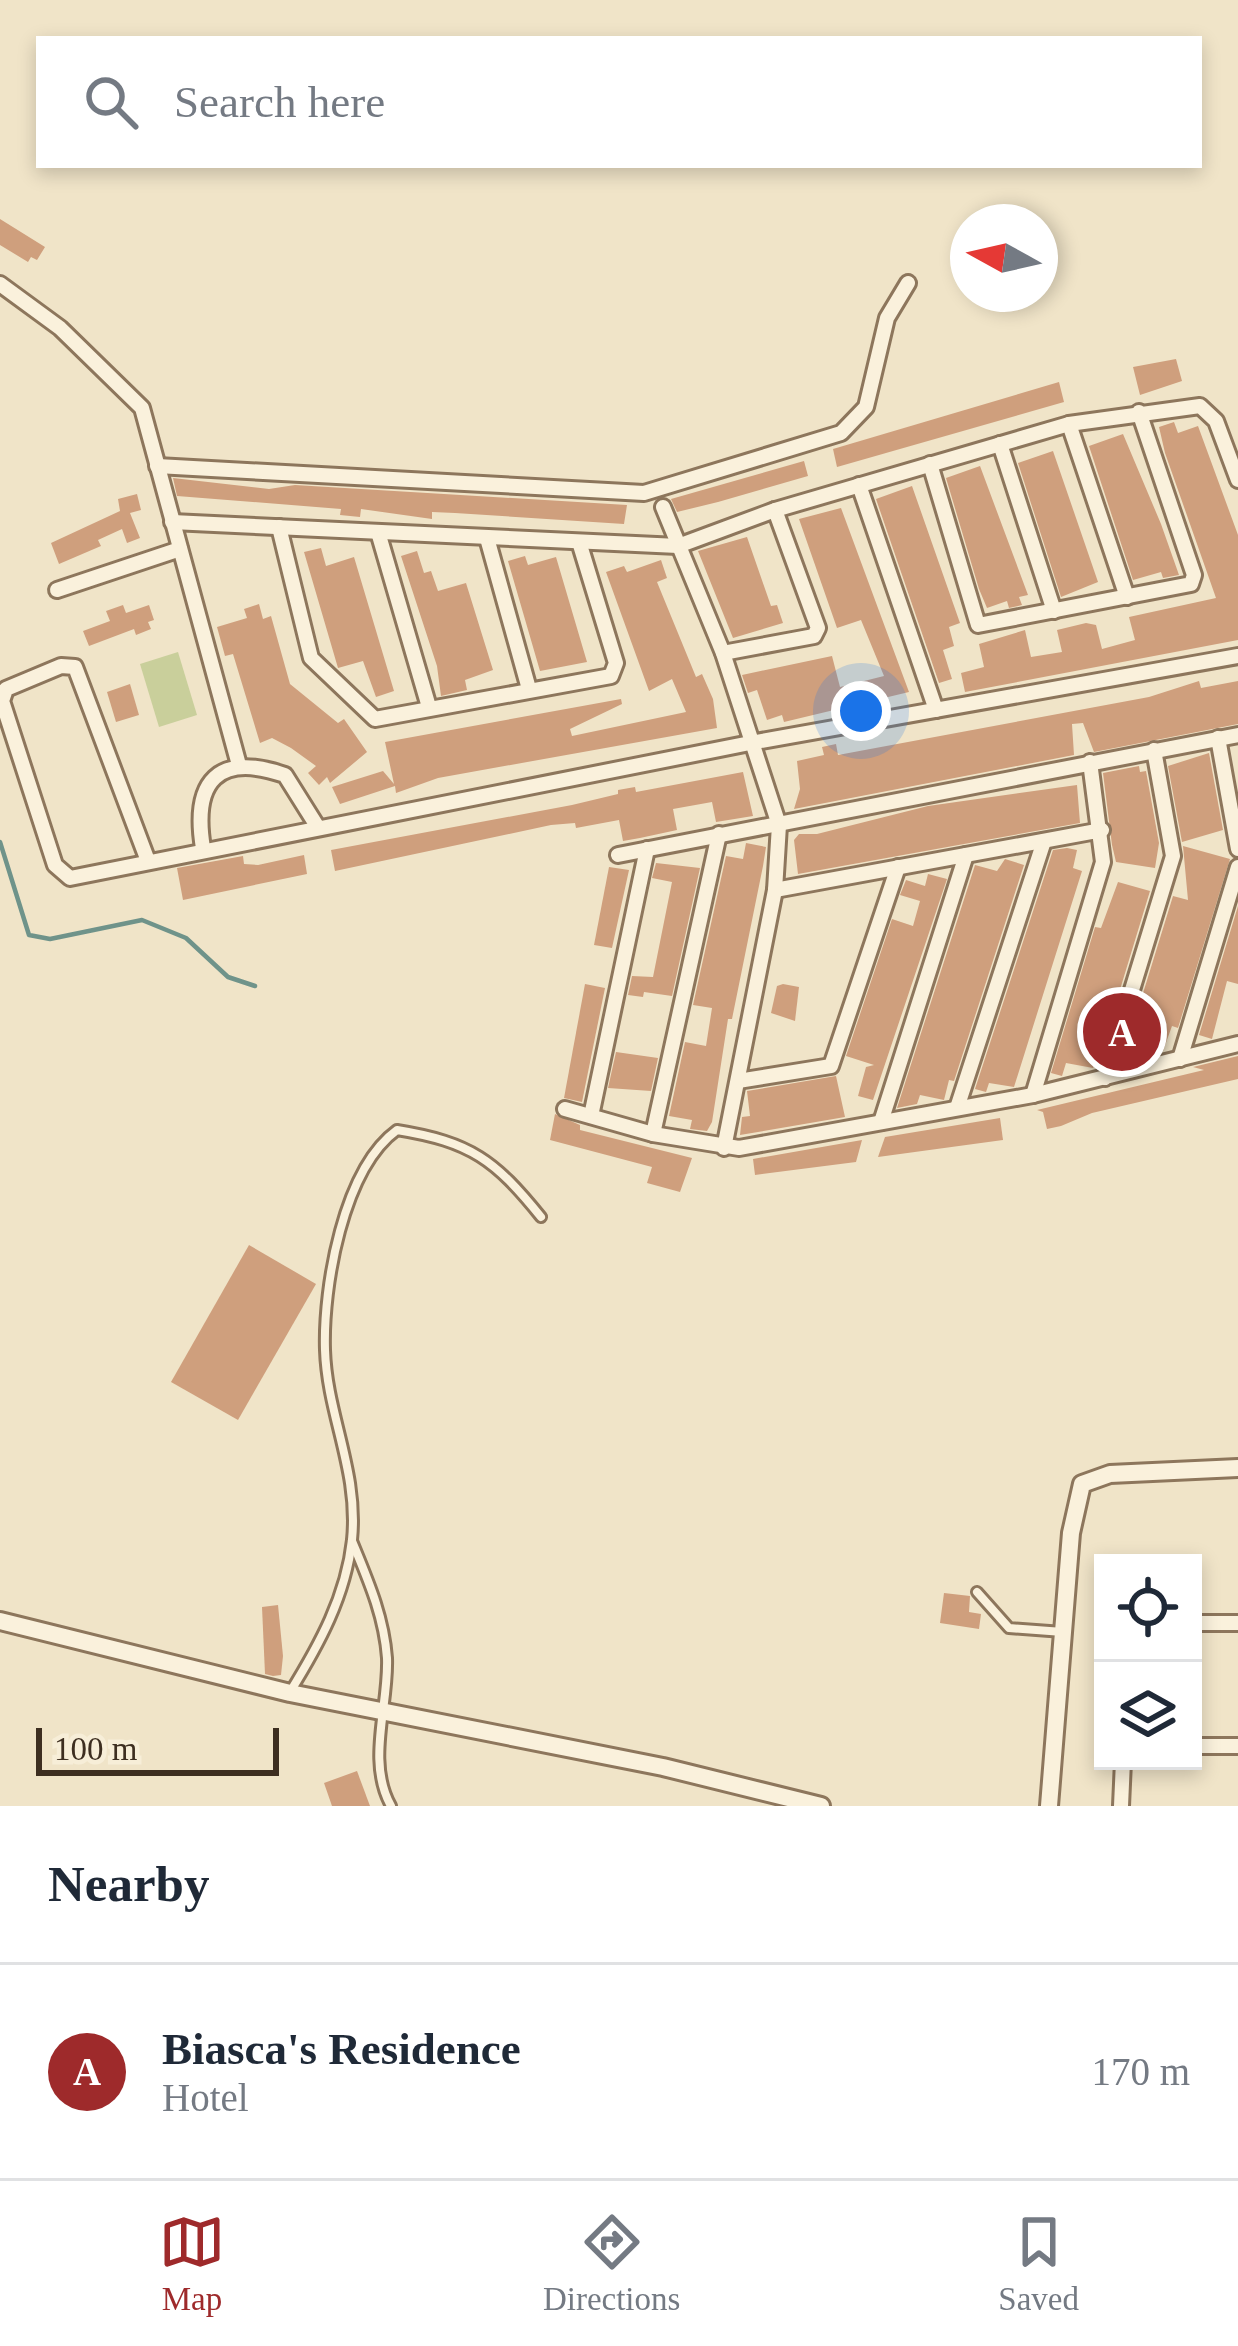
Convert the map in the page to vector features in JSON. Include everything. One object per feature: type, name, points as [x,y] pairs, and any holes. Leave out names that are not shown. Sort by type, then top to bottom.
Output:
[{"type":"street","points":[[157,466],[644,493],[841,433],[866,407],[887,317],[908,283]]},
{"type":"street","points":[[0,284],[60,328],[136,398],[239,765]]},
{"type":"street","points":[[172,522],[580,545],[678,546],[775,510],[931,464],[1069,424],[1139,412],[1208,410],[1238,480]]},
{"type":"street","points":[[931,464],[976,624],[1191,584],[1194,578],[1139,412]]},
{"type":"street","points":[[1069,424],[1127,597]]},
{"type":"street","points":[[1000,444],[1054,610]]},
{"type":"street","points":[[859,485],[936,710]]},
{"type":"street","points":[[663,507],[723,653],[779,825],[775,890],[724,1148]]},
{"type":"street","points":[[723,653],[814,636],[818,628],[775,510]]},
{"type":"street","points":[[279,527],[315,664],[371,718],[611,676],[616,667],[580,545]]},
{"type":"street","points":[[378,532],[429,707]]},
{"type":"street","points":[[487,538],[529,689]]},
{"type":"street","points":[[57,590],[180,549]]},
{"type":"street","points":[[148,861],[76,668],[61,666],[6,689],[2,701],[61,873],[70,878],[750,743],[1238,656]]},
{"type":"street","points":[[618,855],[1238,734]]},
{"type":"street","points":[[1218,738],[1238,849]]},
{"type":"street","points":[[1106,1078],[1173,856],[1154,751]]},
{"type":"street","points":[[1033,1095],[1103,862],[1090,762]]},
{"type":"street","points":[[203,848],[199,806],[218,774],[239,765],[285,776],[316,826]]},
{"type":"street","points":[[775,890],[1102,830]]},
{"type":"street","points":[[653,1134],[719,834]]},
{"type":"street","points":[[957,1108],[1044,841]]},
{"type":"street","points":[[591,1116],[647,849]]},
{"type":"street","points":[[881,1122],[966,855]]},
{"type":"street","points":[[738,1081],[830,1068],[898,867]]},
{"type":"street","points":[[1180,1059],[1238,867]]},
{"type":"street","points":[[565,1109],[724,1148],[1033,1095],[1238,1044]]},
{"type":"street","points":[[1049,1806],[1071,1533],[1082,1484],[1110,1474],[1238,1468]]},
{"type":"street","points":[[0,1621],[290,1693],[749,1785],[821,1806]]},
{"type":"street","points":[[1202,1623],[1238,1623]]},
{"type":"street","points":[[1202,1746],[1238,1746]]},
{"type":"street","points":[[1121,1806],[1123,1770]]},
{"type":"lane","points":[[391,1806],[379,1761],[384,1709],[382,1622],[352,1540],[347,1450],[325,1352],[339,1237],[373,1155],[397,1130],[450,1143],[500,1167],[541,1217]]},
{"type":"lane","points":[[290,1693],[324,1636],[352,1540]]},
{"type":"lane","points":[[977,1592],[1009,1628],[1064,1632]]},
{"type":"green space","points":[[178,652],[197,715],[159,727],[140,664]]},
{"type":"building","points":[[0,219],[45,247],[37,260],[31,257],[28,262],[0,245]]},
{"type":"building","points":[[1176,359],[1182,381],[1140,395],[1133,367]]},
{"type":"building","points":[[1059,382],[1064,402],[837,467],[833,449]]},
{"type":"building","points":[[1174,422],[1178,433],[1198,426],[1238,535],[1238,640],[965,692],[961,673],[984,667],[979,644],[1025,630],[1031,657],[1062,652],[1057,630],[1086,623],[1096,625],[1102,649],[1135,640],[1129,617],[1216,598],[1165,453],[1159,427]]},
{"type":"building","points":[[1123,434],[1179,575],[1163,578],[1161,572],[1133,580],[1089,446]]},
{"type":"building","points":[[1053,451],[1098,582],[1061,597],[1018,463]]},
{"type":"building","points":[[804,461],[808,476],[718,502],[677,512],[671,499]]},
{"type":"building","points":[[980,466],[1028,595],[1019,597],[1022,605],[1009,608],[1007,601],[987,608],[979,589],[946,478]]},
{"type":"building","points":[[173,478],[269,489],[295,485],[627,505],[624,524],[432,512],[432,519],[361,509],[360,517],[340,515],[341,509],[177,496]]},
{"type":"building","points":[[912,486],[960,623],[949,627],[954,646],[943,650],[952,679],[939,683],[876,499]]},
{"type":"building","points":[[137,494],[141,510],[130,513],[140,538],[127,543],[122,529],[98,540],[101,546],[59,564],[51,543],[120,511],[118,499]]},
{"type":"building","points":[[841,508],[909,692],[784,722],[782,715],[767,720],[757,690],[748,693],[742,675],[832,656],[840,687],[884,676],[861,620],[837,628],[799,519]]},
{"type":"building","points":[[747,537],[771,606],[777,605],[783,623],[733,638],[698,551]]},
{"type":"building","points":[[321,548],[326,566],[354,557],[394,691],[376,697],[363,661],[338,668],[304,552]]},
{"type":"building","points":[[417,551],[424,573],[431,571],[438,591],[466,583],[493,670],[465,680],[467,690],[441,696],[437,666],[401,556]]},
{"type":"building","points":[[525,556],[528,565],[556,557],[587,662],[540,671],[508,561]]},
{"type":"building","points":[[661,560],[667,578],[657,582],[696,677],[702,674],[713,699],[717,728],[438,778],[396,793],[395,786],[340,804],[332,787],[383,771],[394,784],[385,742],[621,699],[622,704],[570,729],[572,736],[686,712],[672,679],[649,691],[606,572],[624,566],[627,572]]},
{"type":"building","points":[[259,604],[263,619],[271,616],[290,684],[338,723],[344,719],[367,752],[330,783],[327,777],[319,785],[308,773],[316,766],[291,748],[272,738],[260,743],[233,654],[225,656],[217,627],[247,618],[244,609]]},
{"type":"building","points":[[123,605],[126,613],[149,605],[154,620],[148,622],[151,629],[136,635],[134,629],[89,646],[83,631],[110,621],[106,611]]},
{"type":"building","points":[[1199,681],[1201,688],[1238,681],[1238,724],[1094,752],[1083,723],[1072,724],[1074,755],[794,809],[800,789],[797,761],[824,755],[822,747],[836,744],[838,755],[1149,697]]},
{"type":"building","points":[[130,684],[139,715],[116,722],[107,692]]},
{"type":"building","points":[[1209,753],[1223,830],[1182,842],[1168,766]]},
{"type":"building","points":[[1139,766],[1140,772],[1146,771],[1159,843],[1155,868],[1116,862],[1112,845],[1103,773]]},
{"type":"building","points":[[743,772],[753,816],[716,822],[712,802],[673,809],[677,830],[640,838],[623,841],[619,820],[576,828],[575,823],[551,825],[335,871],[331,850],[572,805],[618,794],[618,790],[635,787],[636,792]]},
{"type":"building","points":[[1077,785],[1080,823],[798,874],[794,840],[799,834],[817,834],[928,806]]},
{"type":"building","points":[[746,843],[766,847],[763,866],[732,1019],[728,1019],[712,1122],[707,1131],[690,1129],[692,1120],[669,1116],[685,1042],[706,1046],[712,1008],[693,1005],[726,856],[743,859]]},
{"type":"building","points":[[1183,846],[1230,859],[1178,1028],[1172,1026],[1163,1051],[1140,1050],[1138,1057],[1129,1060],[1123,1058],[1173,896],[1188,900]]},
{"type":"building","points":[[1053,850],[1077,850],[1073,868],[1082,871],[1014,1087],[989,1083],[986,1092],[975,1089]]},
{"type":"building","points":[[304,855],[307,874],[183,900],[177,868],[243,856],[244,864],[258,865]]},
{"type":"building","points":[[1005,859],[1024,865],[954,1081],[949,1080],[944,1100],[920,1095],[917,1104],[897,1108],[975,865],[997,871]]},
{"type":"building","points":[[656,863],[700,868],[672,996],[628,995],[632,976],[653,977],[672,882],[652,878]]},
{"type":"building","points":[[609,867],[629,870],[612,948],[594,945]]},
{"type":"building","points":[[928,874],[947,879],[873,1100],[858,1096],[866,1067],[874,1065],[846,1056],[892,919],[913,926],[920,901],[900,895],[906,880],[925,886]]},
{"type":"building","points":[[1118,882],[1150,891],[1101,1052],[1093,1068],[1066,1063],[1062,1076],[1051,1073],[1095,927],[1101,928]]},
{"type":"building","points":[[1238,906],[1238,984],[1227,981],[1212,1039],[1199,1035]]},
{"type":"building","points":[[585,984],[605,988],[582,1102],[564,1098]]},
{"type":"building","points":[[777,986],[799,987],[795,1021],[771,1013]]},
{"type":"building","points":[[616,1052],[658,1058],[651,1091],[608,1088]]},
{"type":"building","points":[[1238,1056],[1238,1079],[1092,1113],[1047,1129],[1043,1112],[1037,1110],[1204,1070],[1193,1067]]},
{"type":"building","points":[[836,1076],[845,1117],[740,1135],[742,1117],[750,1116],[747,1091]]},
{"type":"building","points":[[555,1114],[580,1125],[580,1130],[692,1158],[680,1192],[647,1183],[652,1167],[550,1140]]},
{"type":"building","points":[[1000,1118],[1003,1140],[878,1157],[885,1137]]},
{"type":"building","points":[[862,1140],[856,1162],[755,1175],[753,1159]]},
{"type":"building","points":[[249,1245],[316,1284],[238,1420],[171,1382]]},
{"type":"building","points":[[944,1593],[970,1596],[969,1612],[981,1614],[979,1629],[940,1623]]},
{"type":"building","points":[[278,1605],[283,1656],[281,1675],[273,1676],[265,1674],[262,1607]]},
{"type":"building","points":[[357,1771],[370,1806],[332,1806],[324,1783]]},
{"type":"waterway","points":[[0,842],[29,935],[50,939],[142,920],[186,938],[228,977],[255,986]]},
{"type":"place","name":"Biasca's Residence","points":[[1122,1032]]}]
